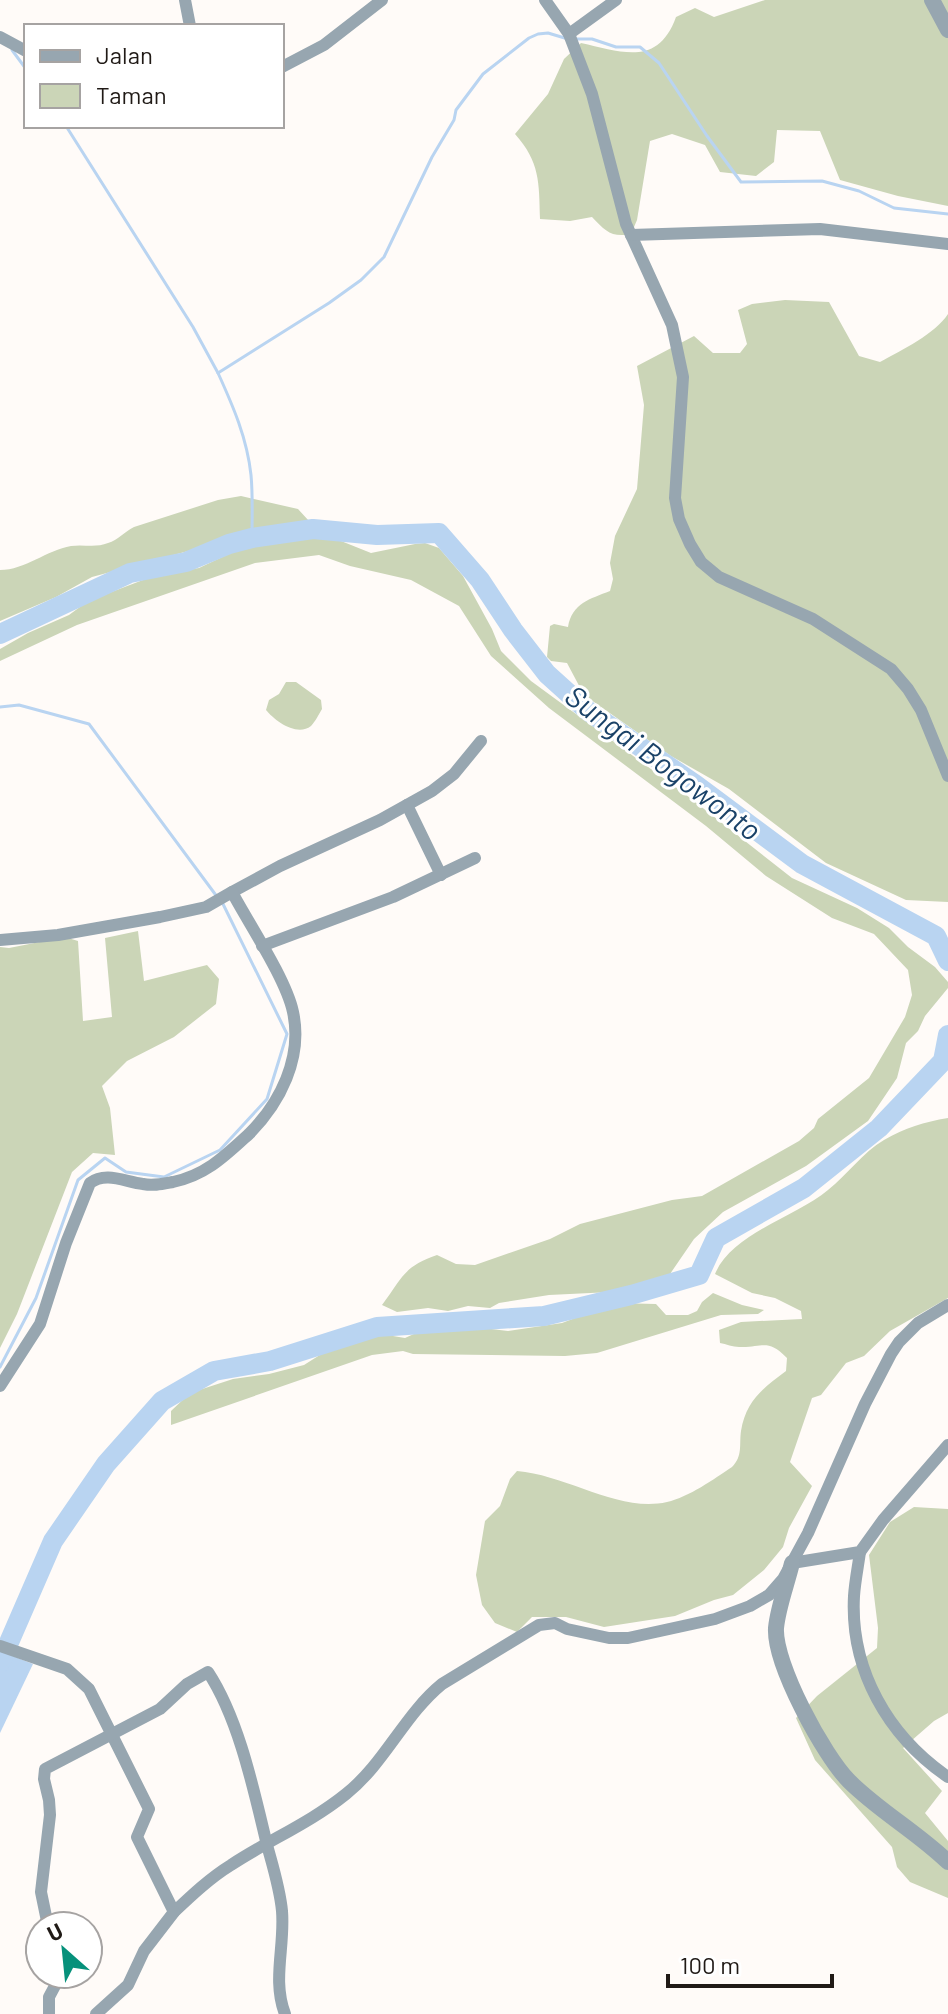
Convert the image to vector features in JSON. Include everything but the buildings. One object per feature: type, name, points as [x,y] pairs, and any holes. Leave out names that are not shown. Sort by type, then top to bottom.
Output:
[{"type":"street","points":[[185,0],[190,24]]},
{"type":"street","points":[[284,66],[324,45],[382,0]]},
{"type":"street","points":[[545,0],[571,39],[592,94],[609,165],[631,235],[672,325],[683,377],[675,498],[679,519],[701,562],[719,577],[813,619],[891,669],[921,710],[948,776]]},
{"type":"street","points":[[571,39],[616,0]]},
{"type":"street","points":[[932,0],[948,30]]},
{"type":"street","points":[[4,40],[24,50]]},
{"type":"street","points":[[631,235],[820,229],[948,244]]},
{"type":"street","points":[[0,940],[95,929],[206,907],[407,805],[454,774],[481,741]]},
{"type":"street","points":[[407,805],[441,875]]},
{"type":"street","points":[[262,946],[393,897],[475,858]]},
{"type":"street","points":[[0,1386],[40,1324],[66,1243],[90,1183],[108,1177],[158,1185],[197,1175],[222,1160],[253,1130],[280,1095],[291,1062],[294,1013],[262,946],[229,894]]},
{"type":"street","points":[[948,1305],[918,1323],[899,1342],[865,1404],[797,1563],[778,1616],[777,1641],[786,1673],[846,1779],[948,1862]]},
{"type":"street","points":[[948,1445],[883,1520],[860,1552],[854,1597],[855,1625],[866,1677],[884,1710],[915,1752],[948,1777]]},
{"type":"street","points":[[96,2014],[128,1985],[144,1951],[174,1912],[211,1879],[313,1818],[348,1793],[381,1760],[430,1694],[539,1625],[555,1623],[567,1629],[609,1638],[628,1638],[715,1619],[769,1595],[797,1563],[860,1552]]},
{"type":"street","points":[[0,1646],[67,1669],[89,1689],[150,1812],[137,1837],[174,1912]]},
{"type":"street","points":[[45,1910],[41,1892],[50,1815],[45,1769],[160,1709],[187,1684],[208,1672],[243,1753],[267,1843],[282,1910],[277,1985],[285,2014]]},
{"type":"street","points":[[49,2014],[49,1997],[53,1990]]},
{"type":"green space","points":[[765,0],[948,0],[948,206],[840,180],[820,131],[777,130],[774,162],[756,176],[720,172],[705,145],[672,134],[650,141],[637,220],[631,234],[609,232],[592,217],[570,221],[540,219],[534,163],[515,134],[548,94],[564,59],[581,43],[624,52],[649,50],[668,33],[676,17],[695,8],[714,17]]},
{"type":"green space","points":[[785,300],[829,302],[859,356],[880,362],[927,335],[948,314],[948,902],[906,900],[826,863],[729,789],[671,756],[584,695],[567,663],[551,661],[547,657],[550,626],[568,627],[578,607],[610,591],[613,579],[610,563],[615,536],[637,489],[644,405],[637,366],[694,336],[713,353],[740,353],[747,344],[738,310],[752,304]]},
{"type":"green space","points":[[241,496],[298,509],[309,521],[92,577],[56,597],[0,621],[0,570],[18,567],[62,548],[103,544],[134,527],[218,500]]},
{"type":"green space","points":[[306,535],[336,539],[371,553],[425,543],[439,548],[463,576],[501,651],[531,681],[685,794],[792,878],[857,908],[889,928],[948,982],[948,988],[906,1043],[897,1078],[868,1121],[806,1166],[723,1212],[694,1239],[670,1274],[637,1287],[611,1292],[549,1295],[499,1303],[490,1308],[468,1306],[448,1311],[428,1308],[397,1312],[382,1305],[410,1269],[426,1259],[437,1255],[456,1264],[475,1265],[550,1239],[580,1224],[672,1200],[702,1196],[799,1141],[814,1128],[818,1119],[869,1078],[905,1017],[912,995],[908,970],[874,934],[832,918],[766,876],[706,826],[549,708],[491,656],[459,606],[411,580],[350,566],[319,555],[255,563],[77,625],[0,661],[0,649],[69,615],[88,601],[156,575],[199,568],[237,550]]},
{"type":"green space","points":[[286,682],[296,682],[321,700],[322,709],[305,729],[293,729],[266,710],[269,700],[279,694]]},
{"type":"green space","points":[[138,931],[144,981],[207,965],[219,979],[216,1004],[174,1037],[127,1061],[102,1086],[110,1108],[115,1155],[93,1153],[72,1172],[17,1314],[0,1348],[0,947],[65,937],[78,941],[83,1021],[112,1017],[105,938]]},
{"type":"green space","points":[[948,1118],[948,1298],[890,1331],[864,1356],[846,1363],[821,1395],[812,1398],[790,1462],[812,1486],[789,1528],[783,1547],[764,1570],[733,1595],[675,1616],[604,1627],[566,1617],[532,1617],[517,1632],[495,1623],[482,1605],[476,1575],[485,1521],[500,1506],[510,1479],[517,1471],[555,1479],[612,1498],[649,1504],[684,1496],[732,1467],[739,1454],[743,1421],[751,1403],[786,1371],[787,1358],[769,1346],[737,1347],[720,1343],[719,1330],[741,1322],[802,1319],[801,1311],[775,1298],[752,1293],[715,1274],[723,1260],[750,1237],[815,1200],[884,1140],[915,1126]]},
{"type":"green space","points":[[713,1293],[764,1310],[758,1314],[721,1315],[597,1353],[565,1356],[413,1354],[403,1351],[372,1355],[171,1425],[171,1411],[190,1393],[233,1379],[304,1365],[334,1346],[375,1333],[405,1338],[427,1328],[466,1326],[508,1331],[562,1323],[615,1303],[656,1304],[666,1315],[688,1315],[697,1311]]},
{"type":"green space","points":[[914,1507],[948,1509],[948,1713],[903,1748],[942,1791],[925,1813],[948,1841],[948,1898],[910,1882],[897,1867],[892,1847],[815,1760],[796,1718],[817,1696],[877,1648],[878,1628],[869,1555],[890,1522]]},
{"type":"water","points":[[0,1651],[33,1664],[0,1733]]},
{"type":"waterway","points":[[252,538],[249,461],[239,422],[218,373],[329,303],[361,280],[384,257],[432,157],[454,120],[456,110],[483,74],[538,34],[548,33],[568,39]]},
{"type":"waterway","points":[[575,39],[592,39],[616,47],[640,47],[659,63],[741,182],[822,181],[859,191],[894,208],[948,214]]},
{"type":"waterway","points":[[12,50],[24,66]]},
{"type":"waterway","points":[[67,128],[193,327],[218,373]]},
{"type":"waterway","name":"Sungai Bogowonto","points":[[0,634],[130,573],[186,562],[252,538],[313,529],[377,535],[439,533],[480,580],[547,674],[588,711],[696,785],[802,864],[936,936],[948,961]]},
{"type":"waterway","points":[[0,707],[19,705],[89,724],[218,898]]},
{"type":"waterway","points":[[0,1367],[36,1298],[78,1180],[105,1158],[126,1172],[164,1177],[220,1150],[267,1099],[287,1034],[223,904]]},
{"type":"waterway","name":"Sungai Bogowonto","points":[[0,1663],[53,1541],[106,1464],[162,1401],[214,1371],[270,1361],[377,1327],[544,1316],[699,1275],[716,1238],[804,1188],[879,1128],[943,1061],[948,1035]]}]
